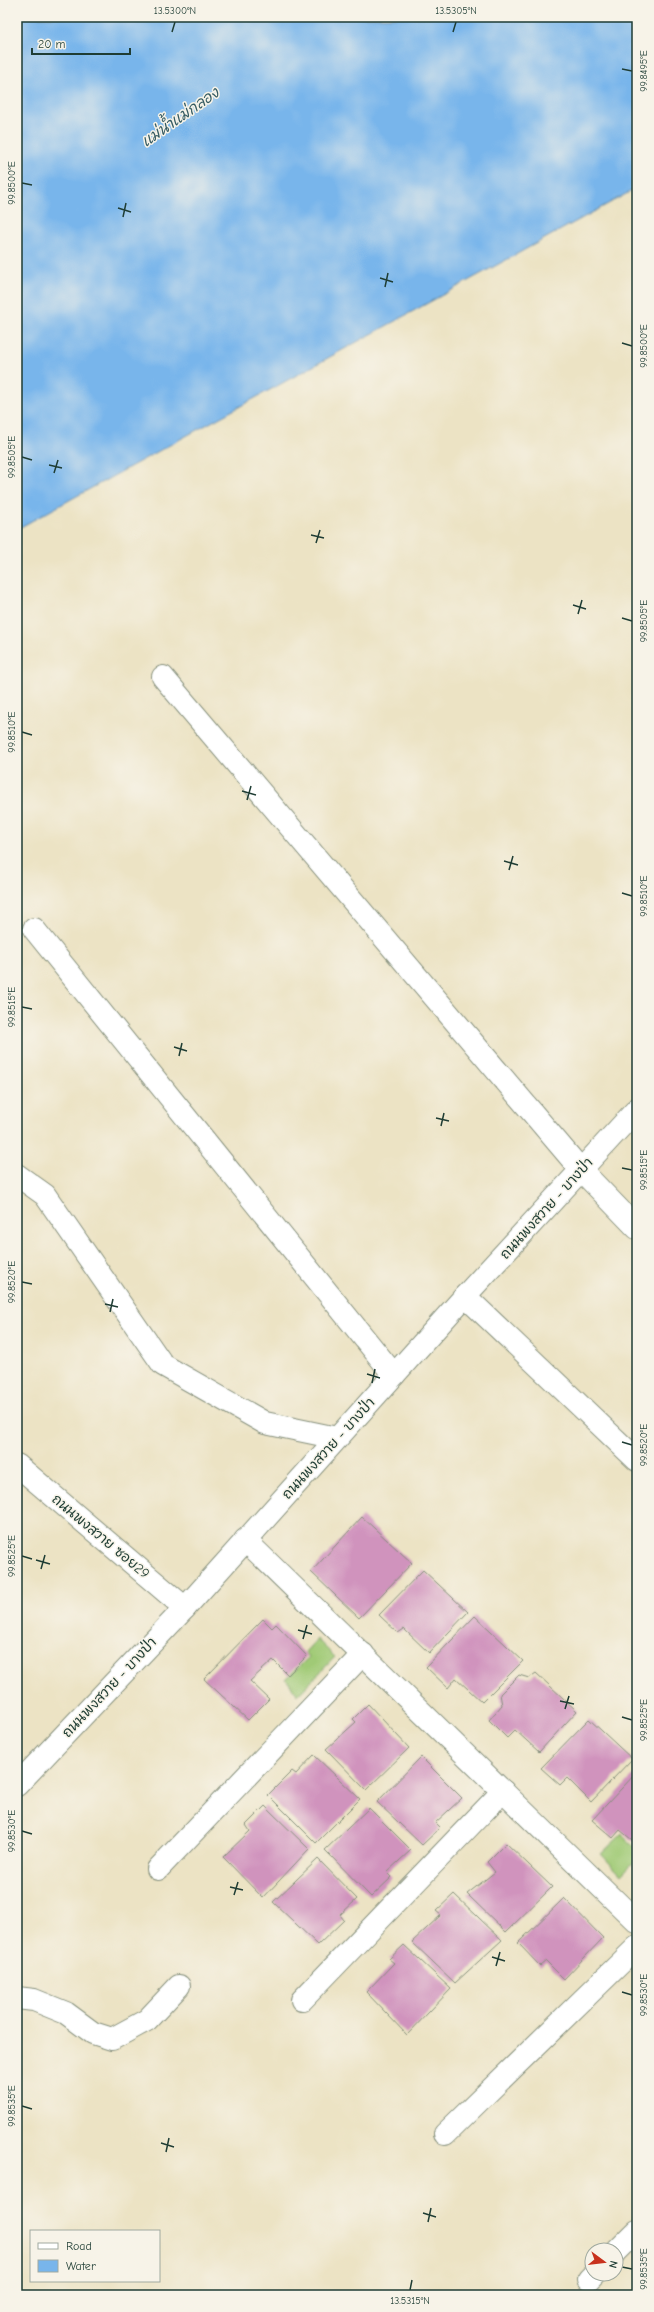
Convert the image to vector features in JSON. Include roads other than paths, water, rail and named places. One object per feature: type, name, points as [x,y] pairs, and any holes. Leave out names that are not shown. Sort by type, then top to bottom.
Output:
[{"type":"street","points":[[163,677],[580,1170],[637,1228]]},
{"type":"street","points":[[34,929],[394,1375]]},
{"type":"street","name":"ถนนพงสวาย - บางป่า","points":[[17,1785],[185,1608],[465,1296],[637,1109]]},
{"type":"street","points":[[17,1175],[45,1195],[163,1365],[265,1423],[337,1438]]},
{"type":"street","points":[[465,1296],[637,1460]]},
{"type":"street","name":"ถนนพงสวาย ซอย29","points":[[17,1465],[185,1608]]},
{"type":"street","points":[[245,1540],[637,1922]]},
{"type":"street","points":[[158,1869],[362,1654]]},
{"type":"street","points":[[302,2000],[503,1791]]},
{"type":"street","points":[[445,2134],[637,1947]]},
{"type":"street","points":[[17,1998],[34,2000],[66,2013],[93,2032],[112,2039],[147,2020],[179,1986]]},
{"type":"street","points":[[624,2244],[637,2231]]},
{"type":"water","name":"แม่น้ำแม่กลอง","points":[[17,17],[637,17],[637,188],[17,529]]}]
